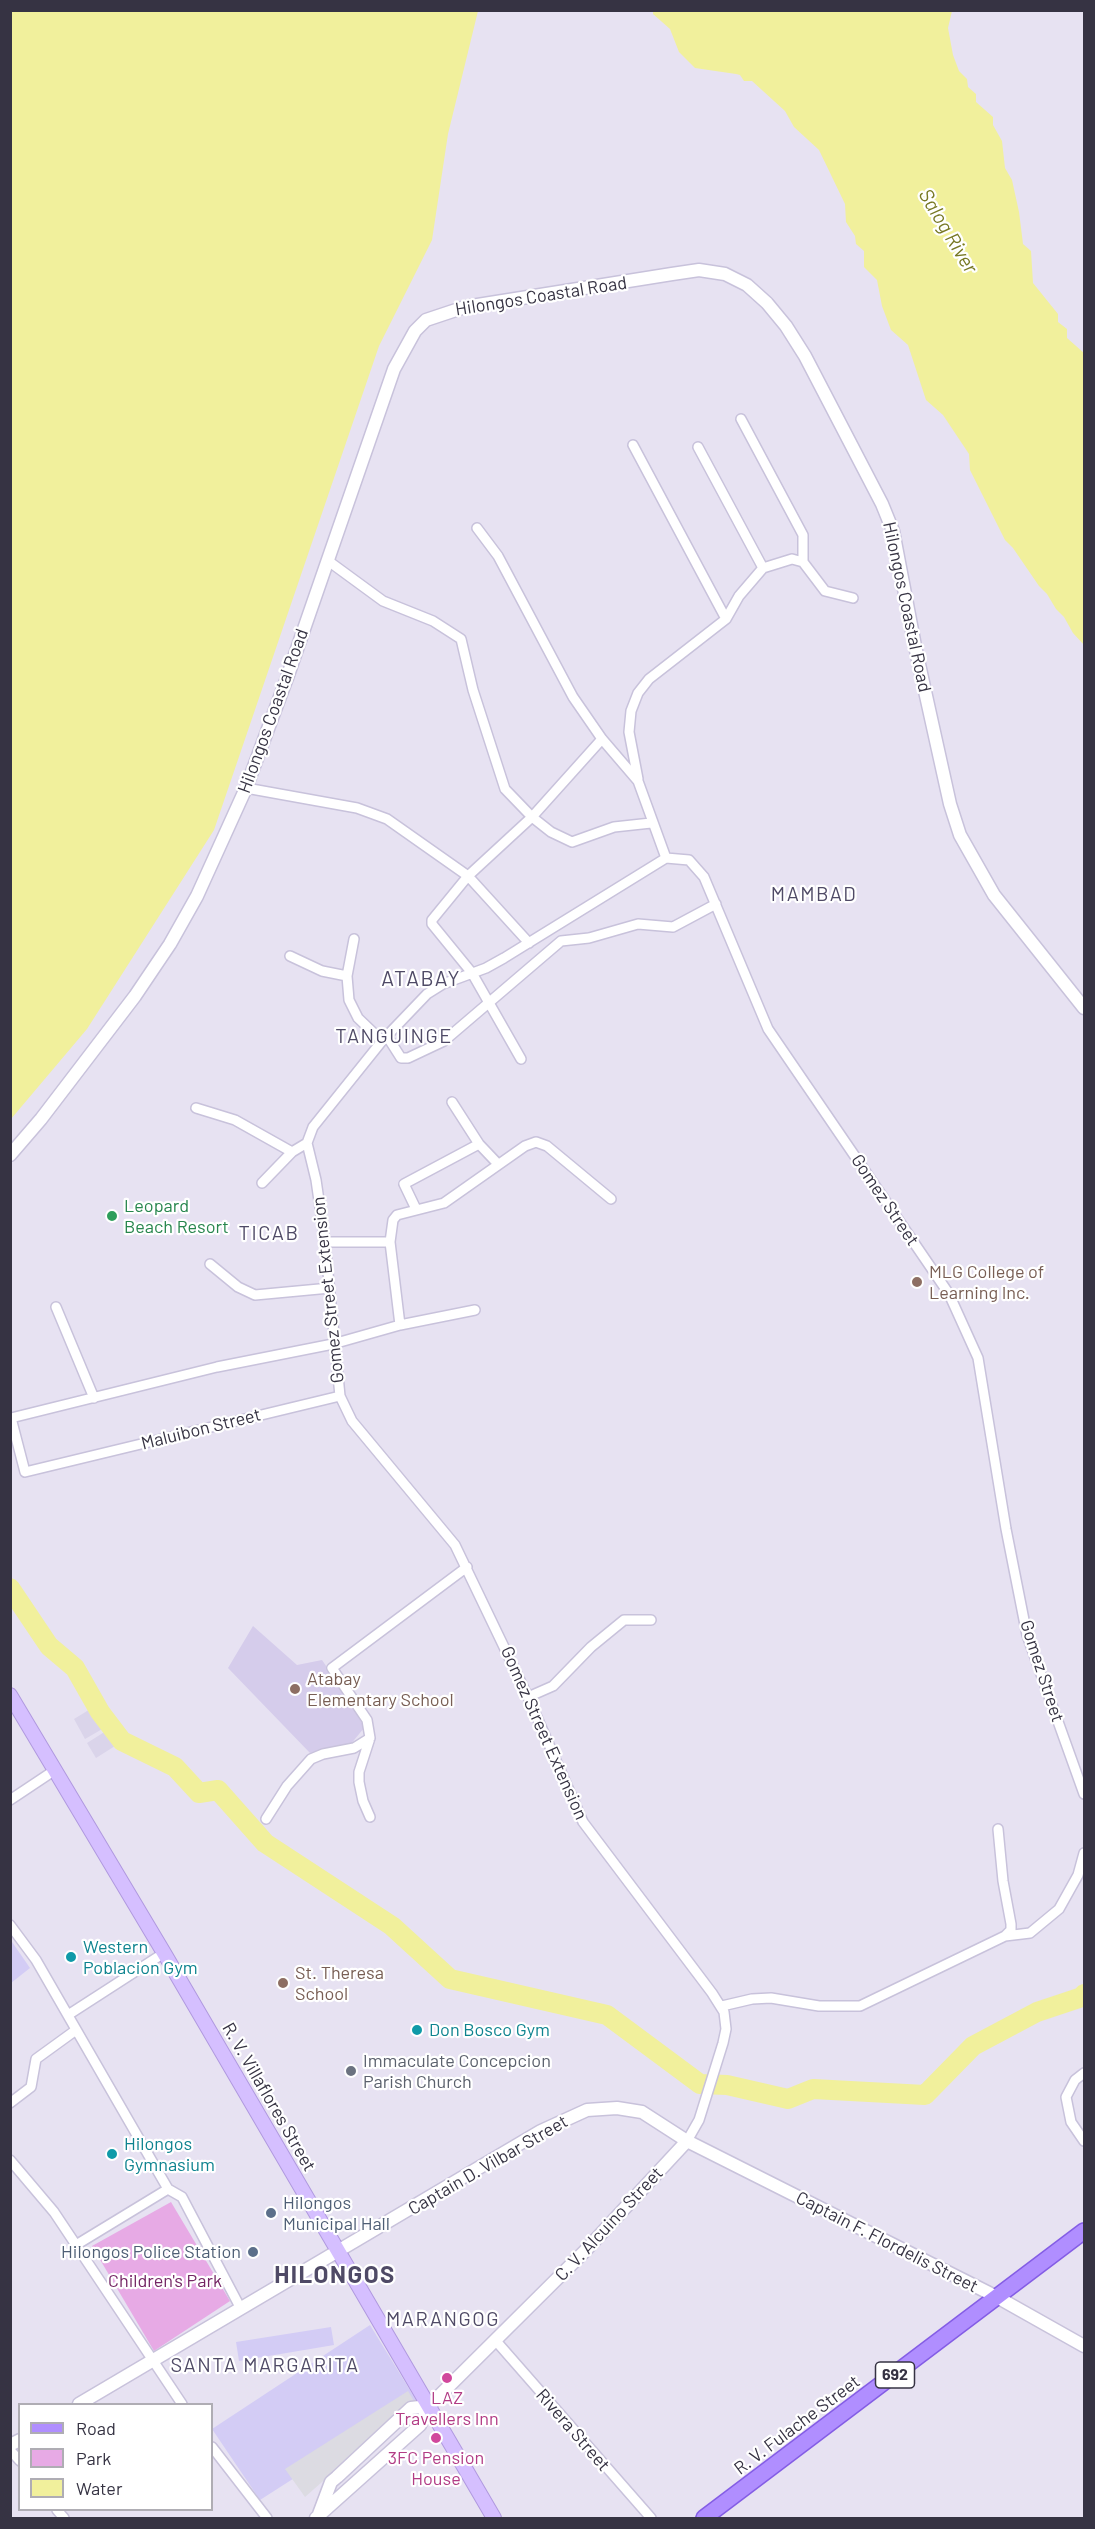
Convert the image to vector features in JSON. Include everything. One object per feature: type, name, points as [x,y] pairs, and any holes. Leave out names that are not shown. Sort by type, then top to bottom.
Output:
[{"type":"main road","name":"R. V. Villaflores Street","points":[[10,1695],[164,1953],[339,2251],[375,2318],[494,2518]]},
{"type":"main road","name":"R. V. Fulache Street","points":[[704,2518],[1084,2231]]},
{"type":"street","name":"Hilongos Coastal Road","points":[[10,1155],[41,1119],[135,996],[170,944],[197,896],[246,788],[394,369],[415,331],[426,320],[465,307],[699,270],[724,274],[747,285],[773,310],[805,356],[882,504],[893,531],[950,804],[960,835],[994,895],[1084,1008]]},
{"type":"street","points":[[741,419],[803,535],[803,562],[825,591],[854,598]]},
{"type":"street","points":[[633,445],[726,619]]},
{"type":"street","points":[[698,447],[763,568]]},
{"type":"street","points":[[477,528],[483,533],[498,556],[573,697],[602,739],[638,781]]},
{"type":"street","points":[[262,1183],[291,1152],[307,1143],[313,1127],[385,1038],[427,994],[443,984],[486,968],[666,858],[651,823],[638,781],[629,732],[631,711],[638,693],[649,679],[726,619],[739,596],[763,568],[792,559],[803,562]]},
{"type":"street","points":[[327,560],[383,601],[434,621],[461,639],[473,690],[505,789],[532,817],[551,832],[572,842],[614,827],[651,823]]},
{"type":"street","points":[[521,1059],[472,973],[432,924],[432,920],[468,876],[532,817],[602,739]]},
{"type":"street","points":[[246,788],[357,808],[387,819],[468,876],[529,943]]},
{"type":"street","name":"Gomez Street","points":[[666,858],[689,860],[704,877],[768,1029],[949,1294],[978,1358],[1006,1530],[1027,1635],[1084,1794]]},
{"type":"street","points":[[354,939],[347,976],[349,1000],[358,1018],[385,1038],[401,1058],[408,1058],[444,1041],[561,941],[589,938],[638,924],[672,927],[716,904]]},
{"type":"street","points":[[290,956],[322,971],[347,976]]},
{"type":"street","points":[[452,1102],[479,1144],[498,1164]]},
{"type":"street","points":[[196,1108],[235,1120],[291,1152]]},
{"type":"street","name":"Gomez Street Extension","points":[[307,1143],[316,1180],[325,1242],[333,1344],[340,1396],[352,1421],[455,1545],[528,1697],[583,1822],[722,2006]]},
{"type":"street","points":[[400,1325],[390,1242],[393,1220],[397,1215],[444,1203],[531,1143],[548,1146],[611,1199]]},
{"type":"street","points":[[416,1209],[404,1184],[479,1144]]},
{"type":"street","points":[[325,1242],[390,1242]]},
{"type":"street","points":[[210,1264],[238,1287],[255,1295],[330,1288]]},
{"type":"street","points":[[56,1307],[94,1398],[218,1366],[333,1344],[400,1325],[475,1310]]},
{"type":"street","name":"Maluibon Street","points":[[94,1398],[11,1418],[26,1472],[340,1396]]},
{"type":"street","points":[[370,1817],[363,1800],[359,1772],[370,1738],[370,1729],[367,1720],[332,1668],[467,1567]]},
{"type":"street","points":[[528,1697],[553,1686],[591,1647],[624,1620],[651,1620]]},
{"type":"street","points":[[266,1819],[287,1786],[311,1759],[323,1754],[354,1748],[370,1738]]},
{"type":"street","points":[[10,1800],[55,1770]]},
{"type":"street","points":[[722,2006],[752,1999],[771,1998],[819,2006],[860,2007],[1005,1936],[1011,1930],[1011,1924],[1003,1881],[998,1829]]},
{"type":"street","points":[[1005,1936],[1030,1933],[1059,1909],[1078,1875],[1084,1853]]},
{"type":"street","points":[[10,1925],[36,1960],[168,2189],[182,2197],[241,2309]]},
{"type":"street","points":[[68,2015],[164,1953]]},
{"type":"street","name":"C. V. Alcuino Street","points":[[317,2517],[420,2425],[429,2406],[585,2251],[687,2141],[699,2120],[726,2029],[722,2006]]},
{"type":"street","points":[[10,2103],[31,2087],[36,2059],[76,2030]]},
{"type":"street","points":[[1084,2073],[1075,2080],[1066,2097],[1071,2122],[1084,2141]]},
{"type":"street","name":"Captain D. Vilbar Street","points":[[81,2403],[541,2131],[587,2110],[617,2108],[642,2112],[687,2141]]},
{"type":"street","name":"Captain F. Flordelis Street","points":[[687,2141],[997,2297],[1084,2346]]},
{"type":"street","points":[[10,2160],[54,2212],[181,2403]]},
{"type":"street","points":[[76,2245],[168,2189]]},
{"type":"street","name":"Rivera Street","points":[[496,2341],[651,2518]]},
{"type":"street","name":"C. V. Alcuino Street","points":[[317,2517],[331,2482],[337,2476],[411,2408],[429,2406]]},
{"type":"street","points":[[213,2448],[267,2518]]},
{"type":"shaded area","name":"Atabay Elementary School","points":[[253,1626],[297,1665],[322,1660],[356,1710],[364,1728],[350,1745],[310,1753],[228,1668]]},
{"type":"shaded area","points":[[92,1708],[104,1728],[85,1739],[74,1719]]},
{"type":"shaded area","points":[[106,1731],[115,1746],[96,1758],[87,1743]]},
{"type":"shaded area","points":[[10,1939],[30,1968],[11,1983],[10,1983]]},
{"type":"shaded area","points":[[370,2325],[416,2400],[260,2500],[213,2428]]},
{"type":"shaded area","points":[[331,2327],[334,2345],[239,2361],[236,2342]]},
{"type":"shaded area","points":[[408,2391],[414,2401],[305,2497],[285,2469]]},
{"type":"green space","name":"Children's Park","points":[[171,2202],[230,2301],[154,2351],[92,2246]]},
{"type":"water","points":[[11,10],[478,11],[448,134],[432,240],[379,346],[214,830],[87,1029],[11,1119]]},
{"type":"water","name":"Salog River","points":[[653,11],[952,11],[948,28],[953,55],[959,71],[967,79],[968,87],[976,94],[976,102],[993,117],[993,125],[1002,141],[1005,168],[1012,180],[1019,212],[1023,244],[1031,251],[1033,283],[1058,314],[1058,322],[1067,329],[1067,338],[1084,353],[1084,645],[1005,540],[970,470],[969,454],[943,415],[926,400],[908,345],[891,330],[882,306],[877,280],[864,267],[864,251],[856,244],[855,236],[846,222],[845,204],[819,150],[794,127],[785,111],[752,81],[744,81],[740,75],[736,74],[695,68],[679,52],[670,29],[653,14]]},
{"type":"waterway","points":[[10,1588],[49,1646],[75,1668],[100,1712],[122,1741],[175,1767],[199,1793],[218,1790],[265,1843],[392,1926],[450,1979],[607,2015],[700,2084],[727,2085],[788,2099],[813,2089],[925,2095],[973,2046],[1037,2012],[1082,1997],[1084,1994]]},
{"type":"place","name":"Leopard Beach Resort","points":[[112,1216]]},
{"type":"place","name":"MLG College of Learning Inc.","points":[[917,1282]]},
{"type":"place","name":"Atabay Elementary School","points":[[295,1689]]},
{"type":"place","name":"Western Poblacion Gym","points":[[71,1957]]},
{"type":"place","name":"St. Theresa School","points":[[283,1983]]},
{"type":"place","name":"Don Bosco Gym","points":[[417,2030]]},
{"type":"place","name":"Immaculate Concepcion Parish Church","points":[[351,2071]]},
{"type":"place","name":"Hilongos Gymnasium","points":[[112,2154]]},
{"type":"place","name":"Hilongos Municipal Hall","points":[[271,2213]]},
{"type":"place","name":"Hilongos Police Station","points":[[253,2252]]},
{"type":"place","name":"LAZ Travellers Inn","points":[[447,2378]]},
{"type":"place","name":"3FC Pension House","points":[[436,2438]]},
{"type":"district","name":"MAMBAD","points":[[814,894]]},
{"type":"district","name":"ATABAY","points":[[421,979]]},
{"type":"district","name":"TANGUINGE","points":[[394,1036]]},
{"type":"district","name":"TICAB","points":[[269,1233]]},
{"type":"district","name":"HILONGOS","points":[[335,2275]]},
{"type":"district","name":"MARANGOG","points":[[443,2319]]},
{"type":"district","name":"SANTA MARGARITA","points":[[265,2365]]}]
